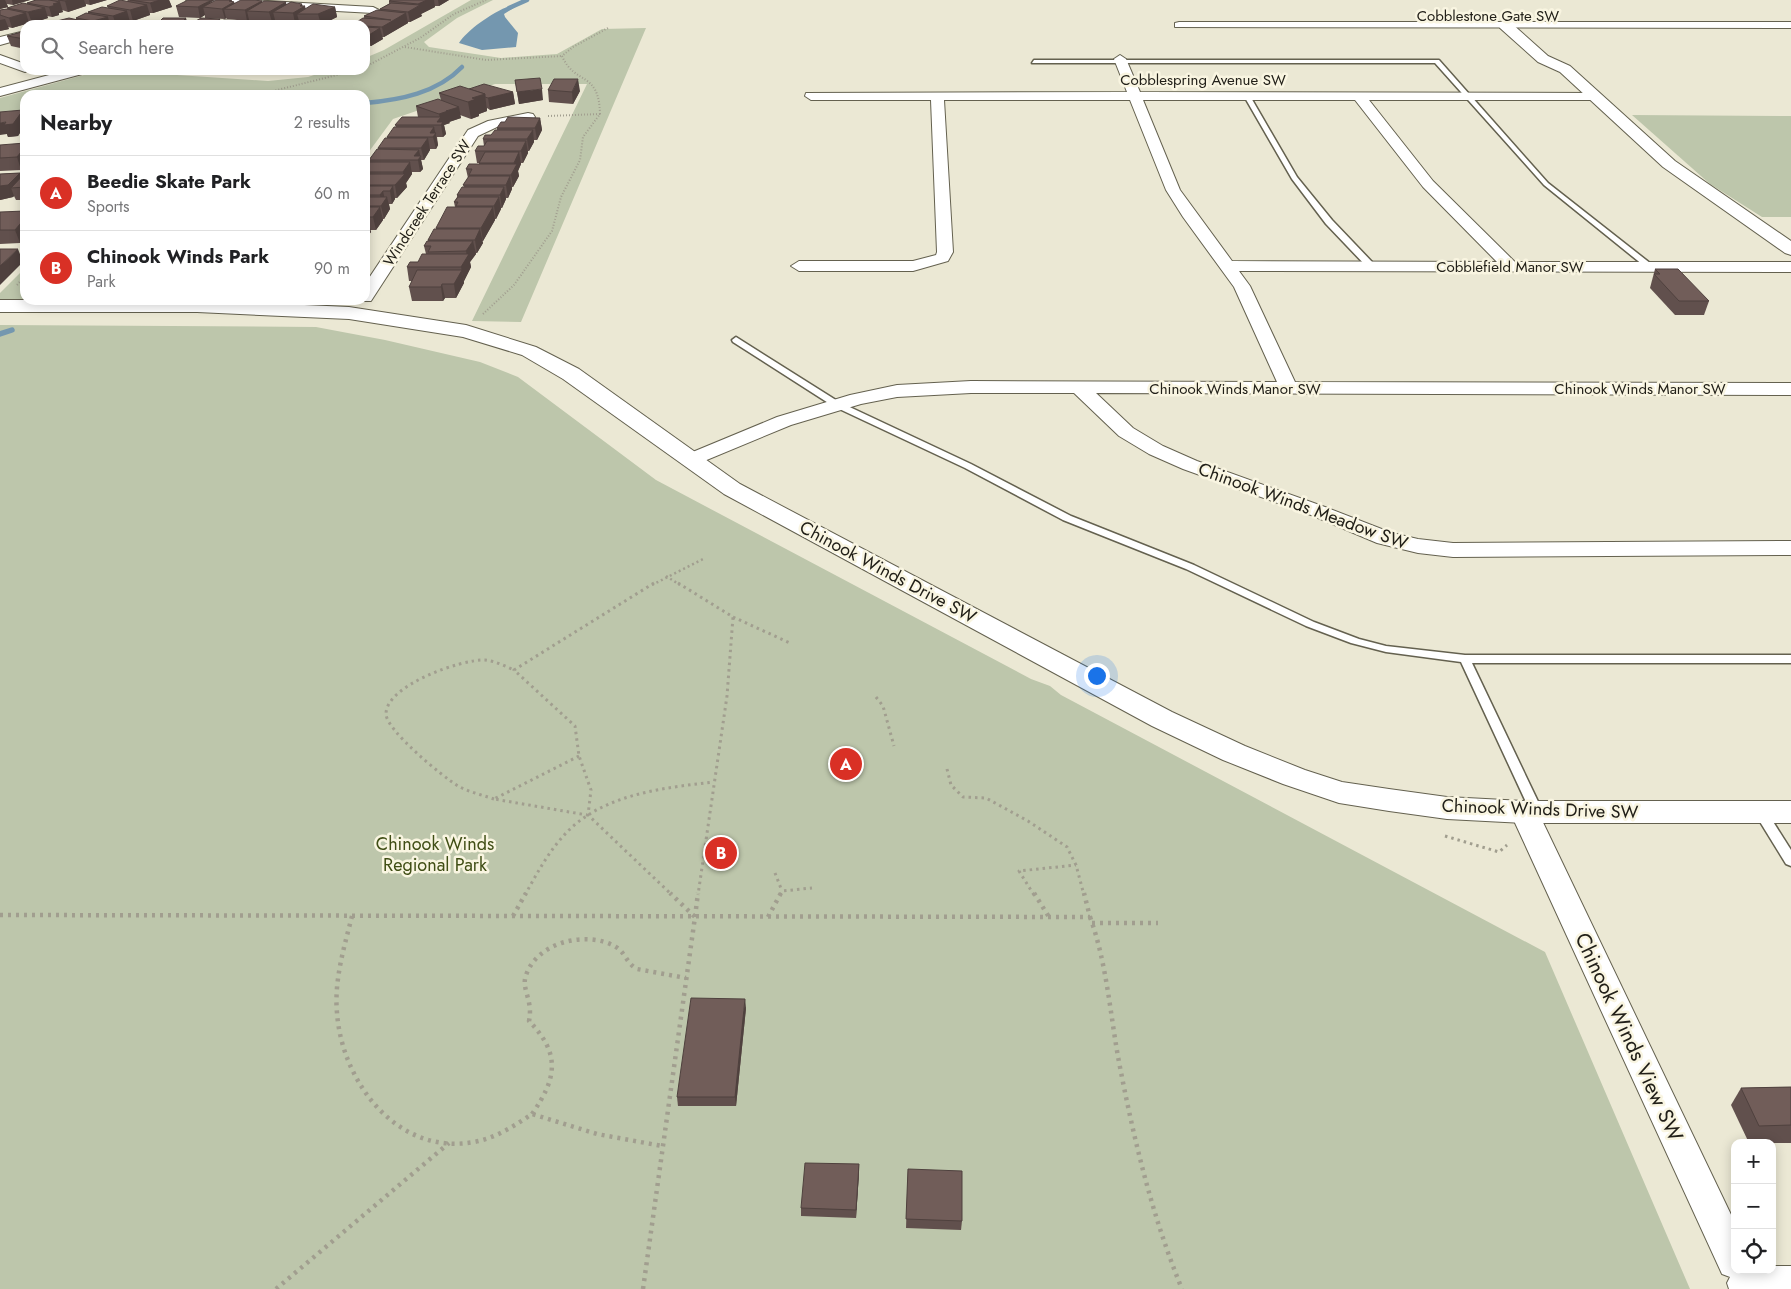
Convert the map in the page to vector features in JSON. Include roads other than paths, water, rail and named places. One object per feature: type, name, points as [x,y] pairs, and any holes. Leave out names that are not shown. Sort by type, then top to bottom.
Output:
[{"type":"street","points":[[191,0],[373,10]]},
{"type":"street","points":[[356,20],[387,3]]},
{"type":"street","name":"Cobblestone Gate SW","points":[[1537,31],[1791,25]]},
{"type":"street","name":"Cobblestone Gate SW","points":[[1182,28],[1508,28],[1537,31],[1791,31]]},
{"type":"street","points":[[1508,28],[1543,59],[1565,69],[1682,174],[1791,249]]},
{"type":"street","points":[[0,41],[20,35]]},
{"type":"street","points":[[1555,48],[1568,60],[1565,69]]},
{"type":"street","points":[[0,59],[20,66]]},
{"type":"street","points":[[1121,60],[1176,196],[1242,286],[1289,390]]},
{"type":"street","points":[[37,75],[38,82]]},
{"type":"street","points":[[0,92],[64,75]]},
{"type":"street","points":[[6,77],[38,82]]},
{"type":"street","name":"Cobblespring Avenue SW","points":[[811,96],[1594,96]]},
{"type":"street","points":[[799,266],[913,266],[942,258],[945,252],[937,96]]},
{"type":"street","points":[[1359,96],[1418,174],[1511,266]]},
{"type":"street","name":"Windcreek Terrace SW","points":[[370,288],[473,133],[481,127],[498,122],[528,117]]},
{"type":"street","name":"Cobblefield Manor SW","points":[[1228,266],[1791,267]]},
{"type":"street","name":"Chinook Winds Drive SW","points":[[0,306],[278,305]]},
{"type":"street","name":"Chinook Winds Drive SW","points":[[362,305],[400,319],[466,331],[529,351],[571,374],[732,489],[1162,719],[1234,754],[1339,792],[1447,808],[1530,812],[1791,812]]},
{"type":"street","name":"Chinook Winds Manor SW","points":[[690,460],[784,421],[836,404],[905,391],[971,387],[1289,390],[1791,389]]},
{"type":"street","name":"Chinook Winds Meadow SW","points":[[1080,388],[1126,432],[1156,450],[1190,465],[1385,538],[1418,546],[1454,550],[1791,548]]},
{"type":"street","name":"Chinook Winds View SW","points":[[1530,812],[1741,1276]]},
{"type":"street","points":[[1741,1276],[1791,1283]]},
{"type":"lane","points":[[1034,62],[1121,60],[1437,61],[1546,184],[1651,267]]},
{"type":"lane","points":[[1247,96],[1299,185],[1329,222],[1371,266]]},
{"type":"lane","points":[[736,340],[836,404],[968,466],[1067,518],[1190,567],[1310,624],[1386,649],[1465,659],[1791,659]]},
{"type":"lane","points":[[1465,659],[1530,812]]},
{"type":"lane","points":[[1760,812],[1791,861]]},
{"type":"water","points":[[522,3],[504,14],[518,33],[516,47],[482,50],[459,43],[470,30],[487,17],[506,7]]},
{"type":"waterway","points":[[509,8],[527,0]]},
{"type":"waterway","points":[[370,102],[391,100],[430,89],[452,76],[462,67]]},
{"type":"waterway","points":[[0,334],[12,330]]},
{"type":"place","name":"Beedie Skate Park","points":[[846,764]]},
{"type":"place","name":"Chinook Winds Park","points":[[721,853]]},
{"type":"park label","name":"Chinook Winds Regional Park","points":[[435,854]]}]
